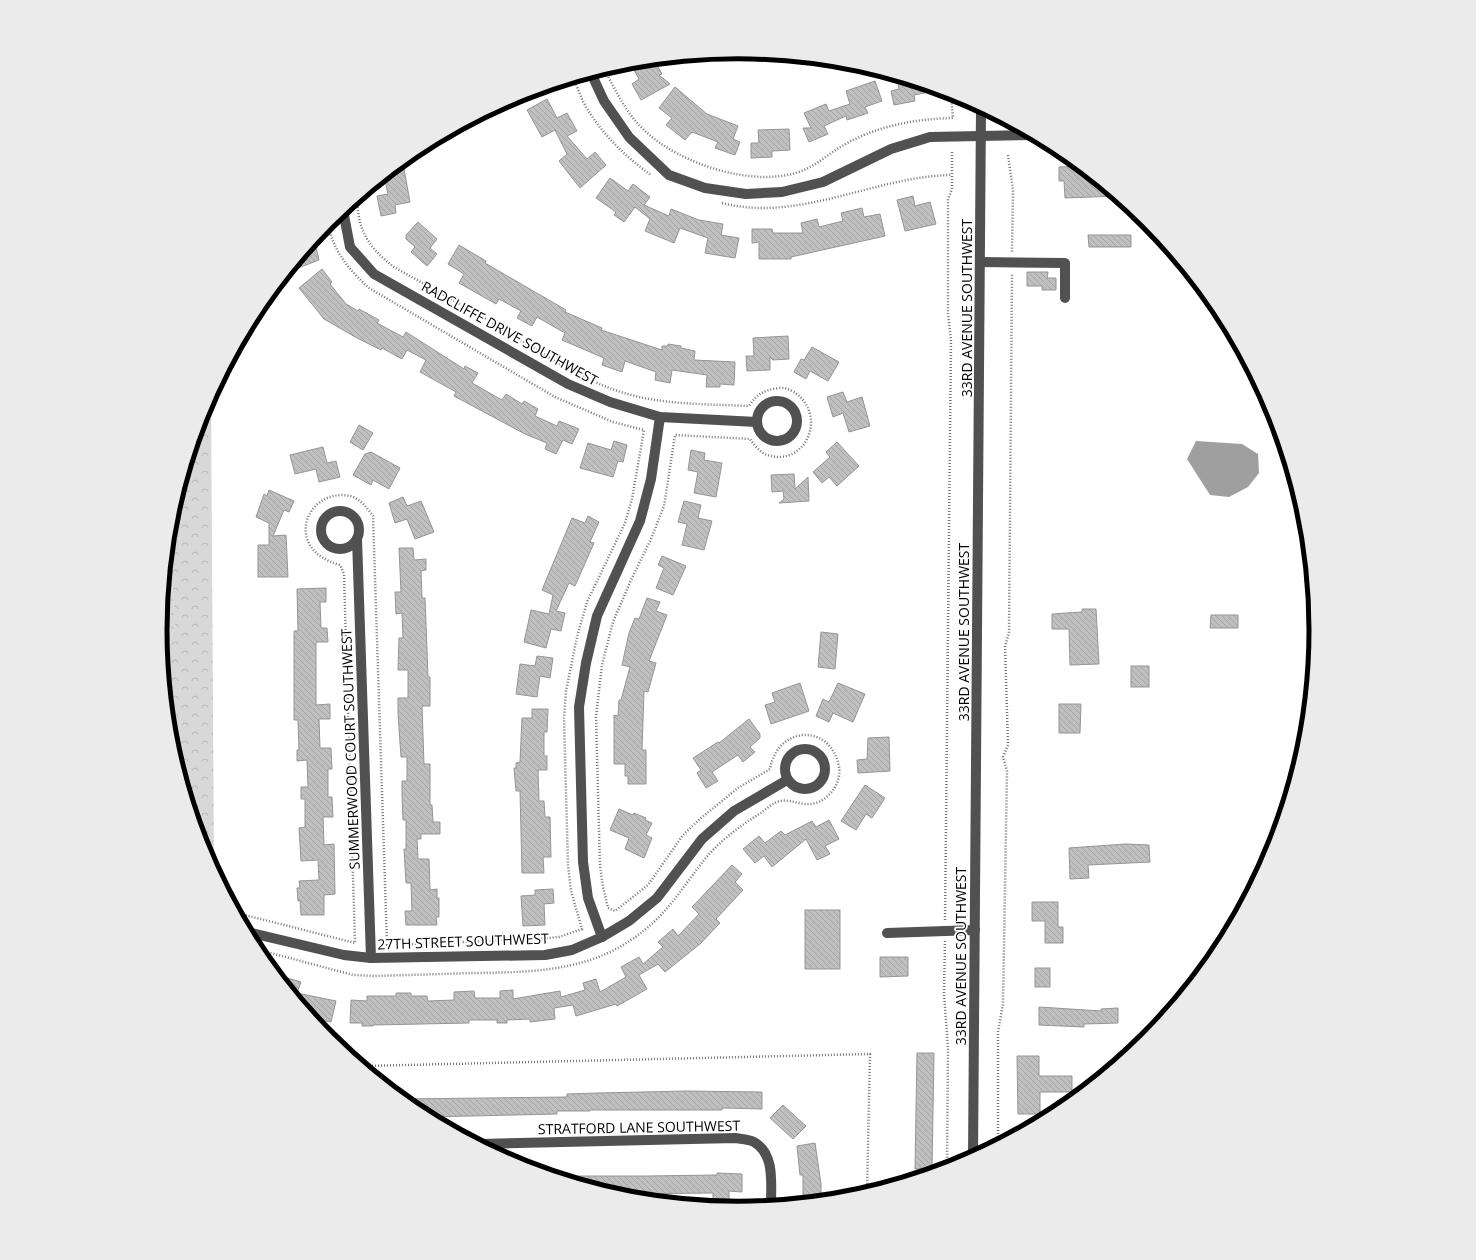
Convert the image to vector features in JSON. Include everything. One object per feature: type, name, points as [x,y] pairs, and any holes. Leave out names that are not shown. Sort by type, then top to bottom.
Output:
[{"type":"street","points":[[593,77],[604,101],[629,137],[669,175],[705,188],[746,194],[782,192],[823,182],[891,149],[930,138],[1024,135]]},
{"type":"street","name":"33RD AVENUE SOUTHWEST","points":[[973,1150],[981,113]]},
{"type":"street","name":"RADCLIFFE DRIVE SOUTHWEST","points":[[344,217],[350,247],[374,274],[568,384],[610,402],[660,418],[756,422]]},
{"type":"street","points":[[980,262],[1065,263],[1065,298]]},
{"type":"street","points":[[776,401],[788,404],[796,414],[797,421],[793,434],[781,441],[768,439],[762,435],[756,422],[760,410],[764,406],[776,401]]},
{"type":"street","points":[[602,937],[588,898],[583,862],[579,707],[586,663],[597,616],[640,521],[651,479],[660,418]]},
{"type":"street","name":"SUMMERWOOD COURT SOUTHWEST","points":[[357,539],[371,958]]},
{"type":"street","points":[[806,748],[818,753],[822,758],[825,765],[823,779],[812,788],[798,789],[787,780],[785,774],[786,761],[794,752],[806,748]]},
{"type":"street","name":"27TH STREET SOUTHWEST","points":[[255,934],[344,955],[371,958],[545,955],[572,950],[602,937],[629,921],[657,898],[702,839],[734,811],[787,780]]},
{"type":"street","points":[[887,933],[975,930]]},
{"type":"street","name":"STRATFORD LANE SOUTHWEST","points":[[489,1144],[735,1138],[753,1141],[764,1150],[770,1164],[771,1200]]},
{"type":"path","points":[[607,74],[626,108],[644,130],[670,151],[700,165],[733,174],[780,176],[804,170],[843,145],[878,130],[911,121],[952,118],[951,100]]},
{"type":"path","points":[[575,82],[587,109],[604,132],[630,160],[654,178]]},
{"type":"path","points":[[947,1162],[948,1048],[944,994],[951,348],[948,314],[948,199],[952,189],[952,152]]},
{"type":"path","points":[[998,1138],[998,1032],[1003,1010],[1007,771],[1003,757],[1008,744],[1005,646],[1009,633],[1013,190],[1008,155]]},
{"type":"path","points":[[716,202],[731,206],[762,208],[794,206],[920,176],[952,175]]},
{"type":"path","points":[[266,952],[352,975],[376,976],[537,972],[582,963],[613,950],[636,936],[647,927],[662,913],[706,858],[751,818],[779,801],[810,804],[820,801],[830,795],[838,782],[840,772],[838,760],[833,750],[825,741],[816,736],[796,736],[785,741],[775,754],[770,769],[738,788],[701,818],[683,835],[648,885],[615,911],[608,908],[600,866],[596,732],[596,717],[602,666],[613,622],[651,539],[664,506],[675,435],[750,439],[759,450],[770,456],[785,456],[797,450],[808,441],[811,429],[812,414],[804,401],[792,390],[781,387],[764,390],[754,397],[749,406],[741,406],[680,404],[654,400],[629,394],[596,382],[566,367],[384,260],[368,242],[358,219],[357,205]]},
{"type":"path","points":[[330,230],[339,254],[354,275],[369,288],[555,397],[613,422],[644,430],[632,499],[624,523],[587,602],[577,636],[566,691],[564,718],[568,865],[571,891],[582,929],[559,937],[538,939],[403,945]]},
{"type":"path","points":[[243,914],[355,943],[344,574],[340,565],[326,561],[314,553],[307,541],[304,527],[312,510],[322,501],[337,496],[351,496],[364,504],[374,516],[387,945],[395,945]]},
{"type":"path","points":[[370,1066],[870,1054],[868,1186]]},
{"type":"green space","points":[[211,409],[214,857],[197,814],[186,778],[172,705],[168,654],[175,623],[171,566],[178,519],[186,482],[197,446]]},
{"type":"green space","points":[[171,566],[175,623],[168,654],[168,593]]},
{"type":"shaded area","points":[[1196,441],[1242,444],[1258,454],[1259,473],[1248,487],[1229,497],[1210,495],[1187,459]]},
{"type":"building","points":[[657,65],[662,74],[659,75],[670,84],[641,100],[632,84],[639,79],[633,69]]},
{"type":"building","points":[[875,81],[882,101],[865,107],[868,113],[847,120],[846,116],[824,126],[828,134],[809,142],[803,128],[811,128],[804,113],[826,104],[829,111],[850,104],[846,91]]},
{"type":"building","points":[[898,82],[930,92],[914,95],[915,101],[894,105],[891,91],[899,89]]},
{"type":"building","points":[[675,87],[707,114],[738,126],[733,139],[740,142],[735,155],[715,148],[718,142],[692,132],[685,140],[666,125],[672,118],[659,108]]},
{"type":"building","points":[[547,99],[557,118],[567,113],[577,131],[567,136],[587,159],[595,152],[606,165],[580,188],[559,161],[567,154],[555,130],[542,137],[527,110]]},
{"type":"building","points":[[789,129],[790,150],[772,151],[772,157],[751,158],[751,143],[759,143],[758,130]]},
{"type":"building","points":[[1071,166],[1109,196],[1065,198],[1064,181],[1059,181],[1059,167]]},
{"type":"building","points":[[404,169],[410,202],[395,205],[396,213],[381,216],[377,196],[388,194],[385,181],[400,170]]},
{"type":"building","points":[[610,178],[628,191],[633,184],[650,197],[644,205],[669,216],[671,209],[699,220],[723,224],[721,235],[739,238],[735,258],[705,253],[708,238],[680,228],[674,243],[645,231],[650,219],[635,207],[624,222],[614,215],[616,212],[596,198]]},
{"type":"building","points":[[913,196],[915,206],[930,202],[936,224],[905,231],[897,200]]},
{"type":"building","points":[[862,208],[864,217],[880,214],[885,236],[791,257],[791,259],[759,259],[759,242],[752,243],[752,229],[772,229],[773,233],[803,233],[801,223],[817,219],[819,227],[843,221],[841,213]]},
{"type":"building","points":[[418,222],[437,239],[430,248],[437,254],[427,266],[411,252],[415,247],[406,239],[406,235]]},
{"type":"building","points":[[1088,235],[1131,235],[1131,247],[1089,247]]},
{"type":"building","points":[[459,245],[486,261],[485,263],[566,310],[565,312],[602,328],[601,330],[662,350],[662,346],[668,346],[668,344],[681,346],[681,348],[695,351],[694,360],[735,362],[734,385],[720,384],[720,387],[706,387],[707,375],[672,370],[670,383],[655,380],[656,372],[625,361],[622,372],[602,365],[604,358],[562,340],[565,333],[537,317],[532,326],[517,318],[521,311],[499,299],[496,304],[459,283],[464,274],[448,264]]},
{"type":"building","points":[[315,247],[319,260],[296,269],[309,254]]},
{"type":"building","points":[[322,269],[332,282],[330,284],[346,304],[379,320],[377,323],[403,337],[406,332],[464,369],[465,366],[478,373],[472,383],[502,400],[506,394],[522,404],[524,401],[538,409],[535,416],[557,426],[559,421],[579,429],[572,444],[563,440],[556,454],[545,449],[547,443],[525,434],[454,396],[456,392],[420,372],[426,360],[407,350],[402,359],[382,348],[381,350],[357,338],[324,319],[299,288]]},
{"type":"building","points":[[1027,272],[1048,272],[1047,278],[1056,278],[1056,290],[1042,290],[1042,286],[1027,286]]},
{"type":"building","points":[[788,336],[789,359],[773,360],[770,357],[770,370],[747,371],[746,356],[754,356],[753,338]]},
{"type":"building","points":[[812,347],[839,362],[828,381],[810,371],[806,379],[794,372],[801,359],[804,360]]},
{"type":"building","points":[[843,392],[847,402],[862,397],[870,426],[849,432],[843,413],[833,417],[827,397]]},
{"type":"building","points":[[359,425],[373,433],[363,450],[350,442]]},
{"type":"building","points":[[614,441],[627,445],[623,462],[618,461],[613,477],[580,468],[588,443],[611,450]]},
{"type":"building","points":[[837,442],[859,466],[837,486],[829,477],[822,483],[813,472],[830,457],[826,452]]},
{"type":"building","points":[[323,447],[327,463],[336,461],[340,477],[319,482],[316,469],[295,474],[290,455]]},
{"type":"building","points":[[691,450],[705,453],[704,460],[722,463],[716,497],[694,493],[698,472],[688,470]]},
{"type":"building","points":[[371,452],[400,468],[389,489],[373,480],[371,485],[353,475],[365,454]]},
{"type":"building","points":[[794,474],[795,489],[808,477],[809,501],[779,503],[784,499],[783,491],[772,492],[771,475]]},
{"type":"building","points":[[269,490],[294,501],[289,512],[284,510],[273,536],[286,535],[288,577],[258,577],[258,545],[269,545],[269,523],[256,517],[264,494],[267,496]]},
{"type":"building","points":[[403,497],[407,506],[421,501],[434,532],[415,539],[407,519],[395,523],[389,503]]},
{"type":"building","points":[[684,501],[701,505],[698,518],[712,521],[704,550],[682,545],[687,524],[678,522]]},
{"type":"building","points":[[588,516],[599,522],[590,542],[594,543],[575,586],[569,583],[556,611],[565,613],[561,631],[551,629],[546,648],[524,642],[531,610],[549,614],[553,595],[542,590],[572,518],[585,523]]},
{"type":"building","points":[[399,548],[413,548],[414,560],[426,559],[426,570],[421,571],[422,598],[425,598],[428,677],[430,677],[430,706],[422,706],[424,764],[430,764],[430,805],[432,805],[433,822],[440,822],[440,834],[421,834],[421,839],[417,839],[418,859],[429,859],[430,890],[437,889],[437,898],[439,898],[439,917],[436,917],[437,925],[406,925],[405,911],[412,911],[411,883],[406,883],[404,849],[406,849],[406,820],[403,820],[402,795],[402,781],[407,781],[407,757],[401,757],[398,698],[408,698],[408,670],[398,670],[399,638],[403,638],[402,613],[396,614],[395,592],[401,592]]},
{"type":"building","points":[[662,556],[686,566],[673,595],[656,588],[664,568],[658,565]]},
{"type":"building","points":[[326,588],[326,602],[320,602],[321,628],[327,628],[328,642],[316,642],[316,705],[330,704],[330,719],[319,719],[320,748],[331,748],[332,769],[328,769],[328,797],[332,797],[333,817],[323,817],[324,845],[334,844],[335,894],[324,895],[324,915],[301,915],[300,900],[298,901],[297,888],[300,888],[299,881],[319,880],[318,860],[301,861],[299,828],[305,827],[305,799],[301,799],[301,787],[308,787],[307,760],[297,761],[297,750],[299,750],[298,720],[294,720],[294,631],[298,631],[297,589]]},
{"type":"building","points":[[647,598],[660,602],[656,611],[667,615],[649,661],[656,663],[648,692],[644,691],[642,750],[646,750],[646,784],[628,784],[628,776],[625,776],[625,764],[614,764],[614,715],[618,716],[619,700],[621,700],[630,667],[622,665],[629,633],[635,618],[639,619]]},
{"type":"building","points":[[1082,609],[1096,609],[1099,664],[1070,665],[1069,629],[1052,629],[1052,614],[1082,612]]},
{"type":"building","points":[[1211,615],[1238,615],[1238,628],[1210,628]]},
{"type":"building","points":[[821,632],[838,634],[835,669],[818,667]]},
{"type":"building","points":[[537,656],[553,658],[550,678],[540,676],[537,697],[516,694],[520,664],[535,666]]},
{"type":"building","points":[[1131,666],[1149,666],[1149,687],[1131,687]]},
{"type":"building","points":[[800,683],[809,711],[771,724],[765,705],[775,702],[772,693]]},
{"type":"building","points":[[838,683],[865,694],[853,722],[833,713],[829,722],[816,716],[823,699],[829,702]]},
{"type":"building","points":[[1059,704],[1081,704],[1080,733],[1059,733]]},
{"type":"building","points":[[532,709],[548,709],[547,732],[544,732],[544,756],[547,756],[547,770],[538,770],[539,801],[544,801],[545,817],[550,817],[551,857],[543,857],[544,873],[522,873],[520,791],[516,791],[514,768],[516,768],[516,763],[520,762],[522,718],[532,718]]},
{"type":"building","points":[[749,719],[760,734],[760,738],[750,747],[755,752],[743,762],[738,755],[712,772],[718,781],[706,788],[697,773],[701,770],[693,758],[718,742],[719,743]]},
{"type":"building","points":[[889,737],[890,771],[858,773],[857,760],[867,759],[868,738]]},
{"type":"building","points":[[865,785],[885,798],[872,818],[866,814],[856,830],[841,821]]},
{"type":"building","points":[[619,809],[633,815],[634,813],[646,818],[645,820],[652,823],[646,835],[652,838],[644,858],[625,849],[629,838],[610,830]]},
{"type":"building","points":[[829,820],[839,839],[825,846],[830,854],[817,860],[806,839],[772,867],[764,856],[755,863],[743,849],[759,836],[765,843],[781,831],[785,835],[812,821],[816,827]]},
{"type":"building","points":[[1125,844],[1149,845],[1150,862],[1088,865],[1089,878],[1070,879],[1069,848]]},
{"type":"building","points":[[732,865],[742,874],[735,882],[743,890],[716,919],[720,923],[700,944],[665,972],[658,964],[639,975],[647,989],[617,1006],[616,1004],[576,1016],[573,1005],[554,1008],[555,1019],[530,1022],[530,1019],[507,1020],[507,1023],[497,1023],[497,1020],[469,1020],[469,1023],[373,1026],[362,1026],[362,1023],[350,1023],[351,1000],[367,1001],[367,996],[396,996],[396,993],[411,993],[411,996],[427,996],[428,1001],[454,1000],[454,992],[474,991],[475,998],[500,998],[500,991],[513,990],[513,999],[560,991],[561,997],[585,990],[583,983],[596,979],[600,992],[626,977],[621,967],[639,957],[643,964],[663,947],[658,942],[673,929],[678,936],[699,914],[692,907]]},
{"type":"building","points":[[553,889],[554,903],[544,904],[545,925],[523,926],[521,896],[535,895],[535,890]]},
{"type":"building","points":[[1032,902],[1058,902],[1058,927],[1063,927],[1063,943],[1045,943],[1045,921],[1032,921]]},
{"type":"building","points":[[805,910],[840,910],[840,969],[805,969]]},
{"type":"building","points":[[880,957],[908,957],[908,976],[880,977]]},
{"type":"building","points":[[1035,968],[1050,968],[1050,987],[1035,987]]},
{"type":"building","points":[[284,977],[301,982],[297,992]]},
{"type":"building","points":[[298,993],[336,1001],[331,1022],[325,1021],[324,1023]]},
{"type":"building","points":[[1039,1007],[1101,1011],[1101,1009],[1118,1008],[1118,1023],[1084,1024],[1084,1027],[1039,1025]]},
{"type":"building","points":[[917,1053],[934,1053],[932,1167],[927,1169],[915,1169]]},
{"type":"building","points":[[1017,1056],[1039,1056],[1039,1076],[1072,1076],[1072,1092],[1040,1092],[1040,1114],[1018,1114]]},
{"type":"building","points":[[686,1091],[762,1092],[762,1109],[722,1108],[722,1110],[590,1110],[557,1111],[557,1114],[439,1117],[412,1099],[567,1097],[567,1094]]},
{"type":"building","points":[[783,1105],[806,1126],[793,1139],[770,1118]]},
{"type":"building","points":[[815,1143],[821,1184],[821,1195],[803,1197],[803,1175],[800,1175],[797,1146]]},
{"type":"building","points":[[717,1173],[742,1174],[742,1192],[729,1191],[729,1201],[713,1200],[713,1193],[649,1194],[590,1182],[570,1176],[647,1176],[717,1175]]}]
